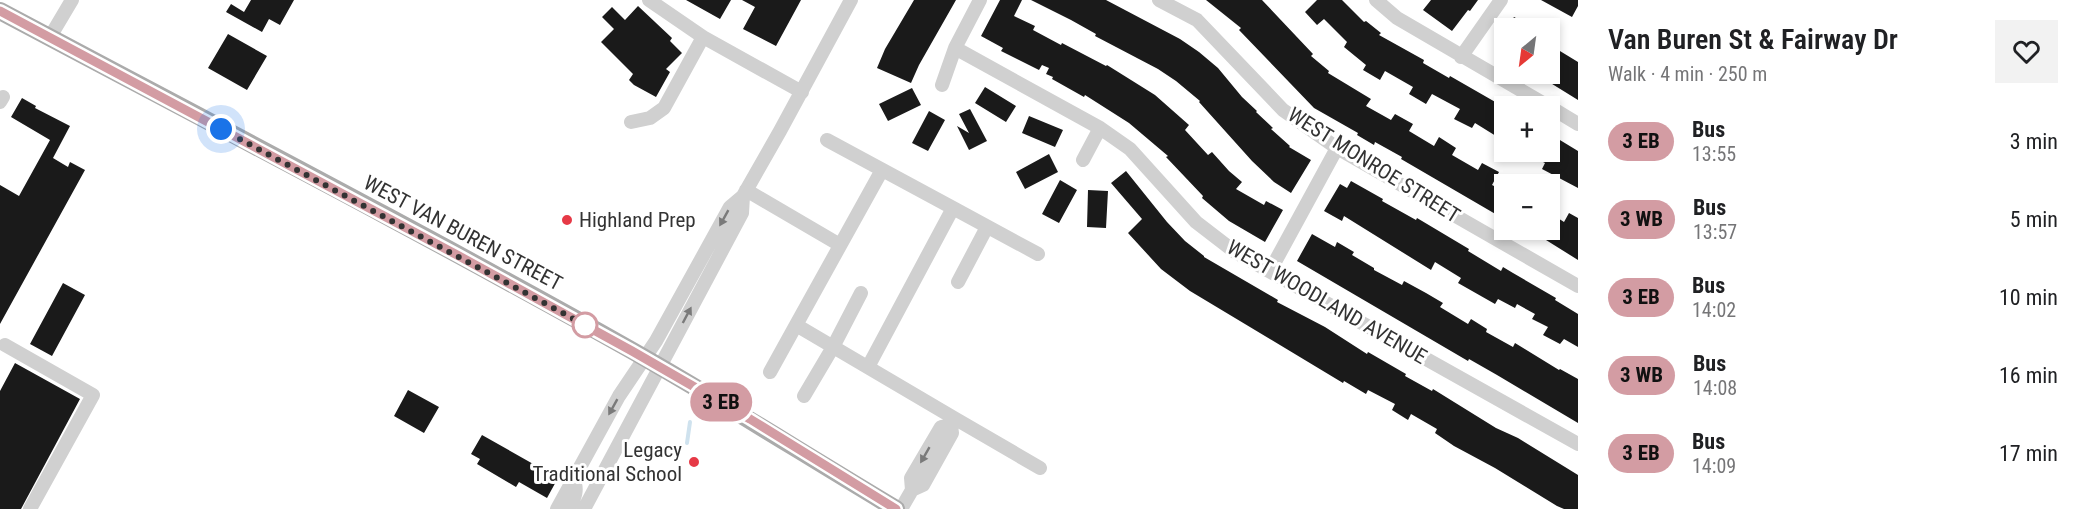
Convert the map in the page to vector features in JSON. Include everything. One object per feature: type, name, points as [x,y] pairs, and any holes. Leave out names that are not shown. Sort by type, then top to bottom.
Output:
[{"type":"main road","name":"WEST VAN BUREN STREET","points":[[0,11],[459,256],[652,362],[896,509]]},
{"type":"street","points":[[50,38],[72,0]]},
{"type":"street","points":[[649,0],[703,37],[802,92]]},
{"type":"street","points":[[557,509],[619,396],[652,362],[742,213],[744,193],[851,0]]},
{"type":"street","points":[[942,85],[955,48],[980,0]]},
{"type":"street","name":"WEST MONROE STREET","points":[[1159,0],[1197,20],[1283,110],[1337,148],[1578,286]]},
{"type":"street","points":[[1376,0],[1397,18],[1530,96]]},
{"type":"street","points":[[1461,57],[1502,0]]},
{"type":"street","points":[[631,122],[650,118],[664,108],[703,37]]},
{"type":"street","name":"WEST WOODLAND AVENUE","points":[[955,48],[1100,128],[1130,149],[1196,222],[1235,252],[1578,444]]},
{"type":"street","points":[[1560,113],[1578,124]]},
{"type":"street","points":[[1083,160],[1100,128]]},
{"type":"street","points":[[827,140],[1038,254]]},
{"type":"street","points":[[1270,271],[1337,148]]},
{"type":"street","points":[[770,372],[882,170]]},
{"type":"street","points":[[744,193],[840,244]]},
{"type":"street","points":[[868,367],[953,208]]},
{"type":"street","points":[[958,282],[987,227]]},
{"type":"street","points":[[804,396],[861,293]]},
{"type":"street","points":[[796,325],[868,367],[952,421],[1040,468]]},
{"type":"street","points":[[5,345],[93,395],[30,509]]},
{"type":"street","points":[[584,509],[639,408],[652,362]]},
{"type":"street","points":[[901,509],[912,490],[923,485],[952,433],[952,421]]},
{"type":"street","points":[[569,509],[576,492],[573,479]]},
{"type":"building","points":[[251,0],[294,0],[280,25],[269,19],[262,32],[226,12],[231,4],[244,12]]},
{"type":"building","points":[[686,0],[731,0],[720,19]]},
{"type":"building","points":[[742,0],[801,0],[776,46],[743,29],[755,7]]},
{"type":"building","points":[[914,0],[956,0],[911,83],[877,68],[885,49]]},
{"type":"building","points":[[1000,0],[1022,0],[1014,16],[1035,26],[1033,30],[1107,65],[1155,95],[1189,125],[1185,130],[1208,155],[1212,152],[1242,182],[1236,189],[1264,205],[1266,201],[1283,210],[1265,242],[1229,221],[1202,198],[1203,196],[1166,157],[1168,156],[1129,123],[1085,95],[1084,97],[1052,79],[1053,77],[1046,74],[1049,68],[1042,65],[1039,70],[1001,51],[1003,48],[981,36]]},
{"type":"building","points":[[1031,0],[1106,0],[1180,39],[1199,52],[1218,68],[1289,147],[1311,160],[1291,193],[1274,182],[1252,161],[1200,101],[1176,81],[1071,20]]},
{"type":"building","points":[[1206,0],[1262,0],[1313,54],[1311,56],[1329,71],[1328,73],[1371,99],[1366,106],[1391,120],[1395,114],[1413,124],[1409,131],[1434,146],[1439,137],[1456,148],[1452,155],[1478,170],[1482,163],[1499,172],[1494,174],[1492,185],[1494,186],[1494,213],[1401,159],[1402,157],[1375,142],[1374,145],[1357,135],[1358,133],[1314,108],[1239,30],[1241,28]]},
{"type":"building","points":[[1317,0],[1342,0],[1364,22],[1366,21],[1381,33],[1379,35],[1424,60],[1423,63],[1449,78],[1450,76],[1494,101],[1494,135],[1475,123],[1472,128],[1454,119],[1460,109],[1432,94],[1426,104],[1409,94],[1413,87],[1385,71],[1380,80],[1363,70],[1366,65],[1344,47],[1347,42],[1324,19],[1317,25],[1305,12]]},
{"type":"building","points":[[1431,0],[1478,0],[1452,31],[1423,10]]},
{"type":"building","points":[[1541,0],[1578,0],[1578,6],[1572,17]]},
{"type":"building","points":[[638,6],[672,38],[670,41],[682,53],[666,69],[670,72],[656,97],[629,80],[633,74],[601,42],[614,29],[602,17],[612,7],[625,20]]},
{"type":"building","points":[[228,34],[267,56],[247,90],[208,68]]},
{"type":"building","points":[[1560,51],[1578,62],[1578,100],[1552,84],[1560,84]]},
{"type":"building","points":[[985,87],[1016,106],[1006,122],[975,103]]},
{"type":"building","points":[[912,88],[921,105],[888,121],[879,104]]},
{"type":"building","points":[[22,98],[36,106],[35,108],[70,126],[53,158],[68,167],[70,162],[85,170],[0,324],[0,185],[19,196],[50,140],[11,117]]},
{"type":"building","points":[[970,109],[987,141],[969,150],[957,126],[969,133],[959,114]]},
{"type":"building","points":[[929,111],[945,120],[928,151],[912,143]]},
{"type":"building","points":[[1029,116],[1063,130],[1055,147],[1022,133]]},
{"type":"building","points":[[1560,140],[1578,151],[1578,188],[1560,178],[1560,174],[1551,174],[1542,169],[1545,163],[1543,162],[1560,162]]},
{"type":"building","points":[[1049,154],[1058,172],[1025,189],[1016,172]]},
{"type":"building","points":[[1126,171],[1167,222],[1204,257],[1278,300],[1277,302],[1325,327],[1367,354],[1368,352],[1406,374],[1405,376],[1432,391],[1433,389],[1578,475],[1578,509],[1564,509],[1557,506],[1454,446],[1435,433],[1437,429],[1411,414],[1408,420],[1392,410],[1395,404],[1368,390],[1366,394],[1344,381],[1343,383],[1190,291],[1161,269],[1128,233],[1142,219],[1111,183]]},
{"type":"building","points":[[1060,180],[1077,190],[1059,223],[1042,214]]},
{"type":"building","points":[[1351,181],[1383,199],[1382,201],[1416,220],[1417,218],[1469,249],[1468,251],[1501,271],[1503,267],[1556,298],[1555,300],[1578,314],[1578,347],[1564,339],[1560,344],[1543,335],[1548,327],[1532,319],[1535,314],[1517,304],[1515,308],[1498,299],[1495,304],[1458,283],[1461,278],[1435,262],[1431,270],[1344,216],[1342,221],[1324,211],[1340,184],[1347,188]]},
{"type":"building","points":[[1088,190],[1108,191],[1106,228],[1087,227]]},
{"type":"building","points":[[1569,213],[1578,218],[1578,260],[1546,240],[1560,240],[1560,219],[1564,222]]},
{"type":"building","points":[[1312,234],[1335,247],[1337,242],[1354,252],[1352,255],[1374,270],[1402,285],[1404,281],[1443,303],[1440,307],[1468,324],[1471,319],[1487,329],[1486,332],[1513,347],[1515,343],[1578,379],[1578,423],[1297,261]]},
{"type":"building","points":[[63,283],[85,295],[52,356],[30,344]]},
{"type":"building","points":[[15,363],[80,399],[21,509],[0,509],[0,391]]},
{"type":"building","points":[[408,390],[439,407],[424,433],[394,416]]},
{"type":"building","points":[[482,435],[558,478],[547,498],[519,482],[516,487],[477,464],[480,459],[471,454]]},
{"type":"waterway","points":[[687,443],[690,422]]},
{"type":"bus line","points":[[0,11],[632,351],[750,419],[896,509]]},
{"type":"place","name":"Highland Prep","points":[[567,220]]},
{"type":"place","name":"Legacy Traditional School","points":[[694,462]]},
{"type":"route","points":[[221,129],[585,325]]}]
